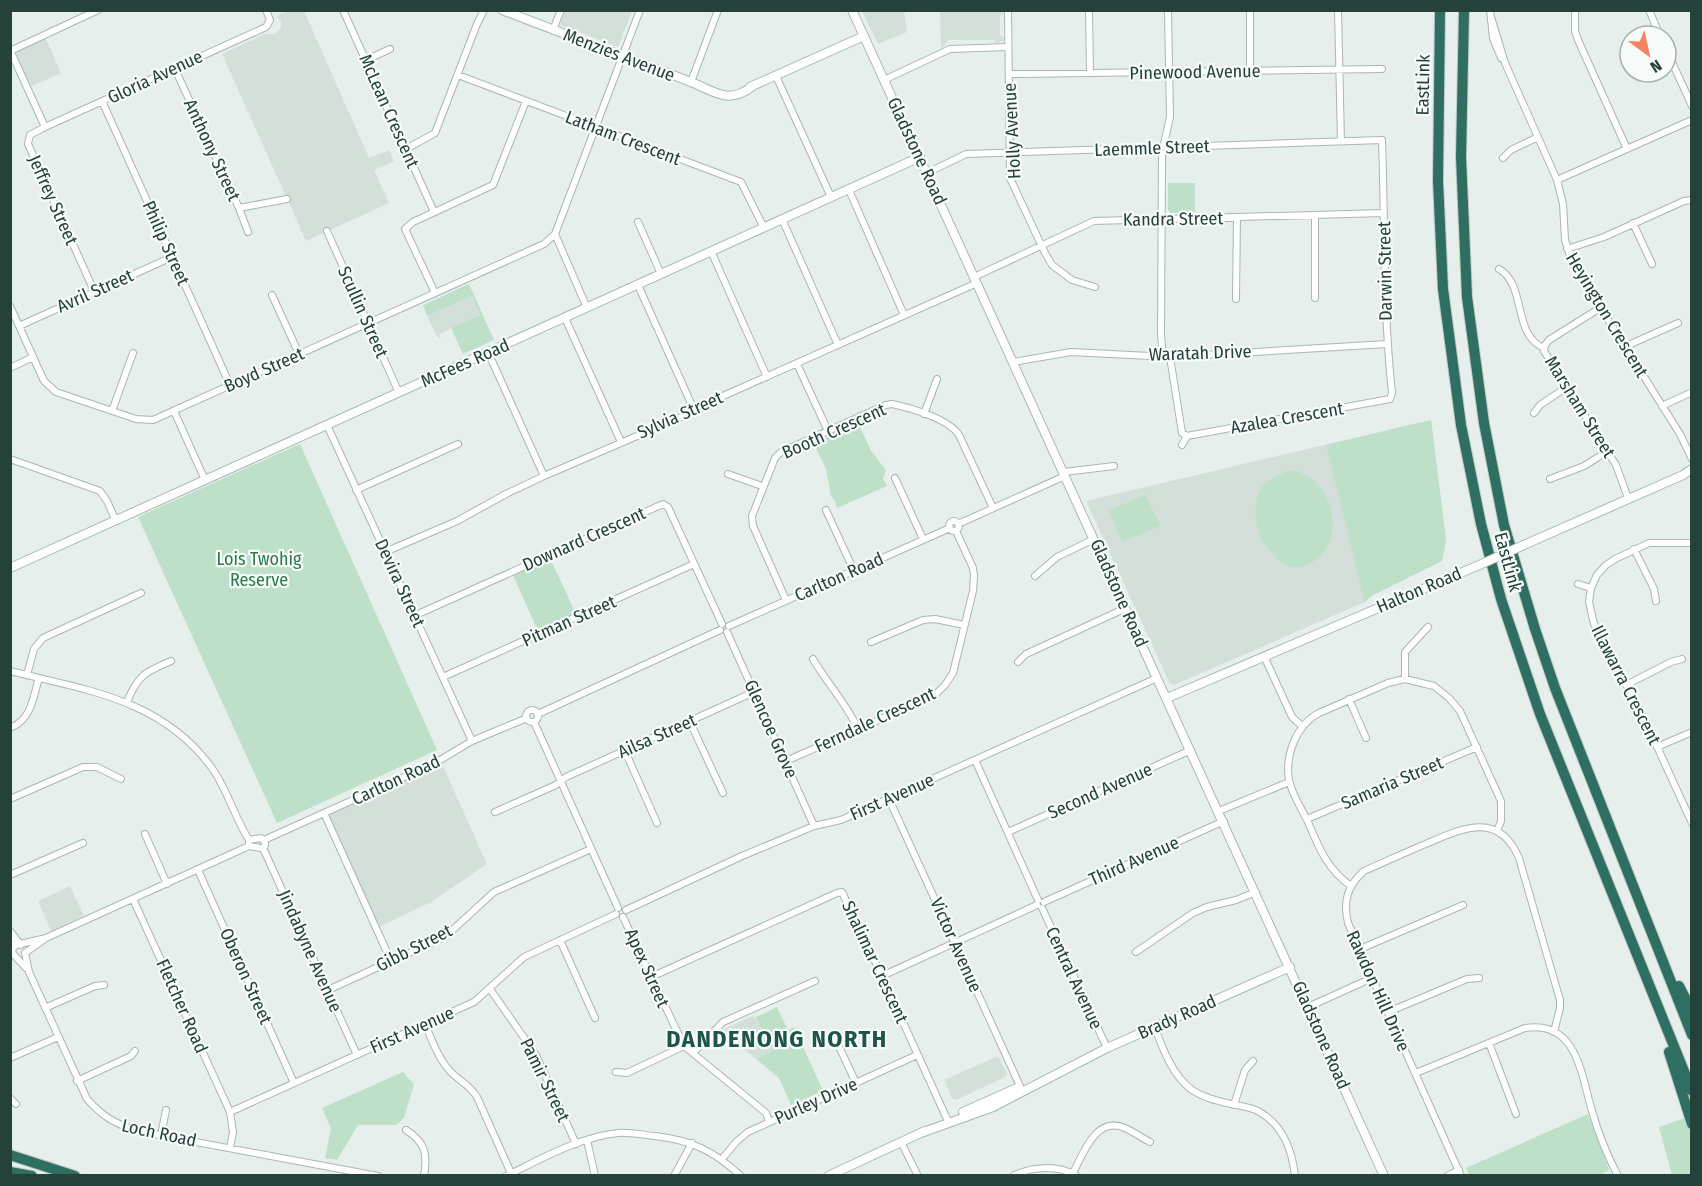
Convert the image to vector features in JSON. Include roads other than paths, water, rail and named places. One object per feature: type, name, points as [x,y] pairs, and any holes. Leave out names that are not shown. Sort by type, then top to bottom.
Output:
[{"type":"highway","name":"EastLink","points":[[1440,10],[1438,181],[1441,261],[1452,368],[1472,486],[1501,599],[1528,683],[1692,1091]]},
{"type":"highway","name":"EastLink","points":[[1464,10],[1461,157],[1467,297],[1492,467],[1504,525],[1541,649],[1692,1035]]},
{"type":"highway","points":[[1654,938],[1692,1011]]},
{"type":"highway","points":[[1649,988],[1692,1124]]},
{"type":"highway","points":[[10,1155],[75,1176]]},
{"type":"highway","points":[[10,1172],[32,1176]]},
{"type":"main road","name":"Menzies Avenue","points":[[501,10],[725,96],[738,95],[864,36]]},
{"type":"main road","name":"Gladstone Road","points":[[852,10],[1384,1176]]},
{"type":"main road","name":"McFees Road","points":[[10,568],[920,158]]},
{"type":"main road","name":"Halton Road","points":[[1670,479],[1692,464]]},
{"type":"main road","name":"Halton Road","points":[[1167,698],[1477,566],[1692,469]]},
{"type":"main road","name":"Brady Road","points":[[828,1176],[971,1112],[993,1107],[1021,1089],[1107,1048],[1290,967]]},
{"type":"street","points":[[10,50],[98,10]]},
{"type":"street","name":"Gloria Avenue","points":[[45,127],[266,27],[270,20],[266,10]]},
{"type":"street","name":"McLean Crescent","points":[[343,10],[434,212]]},
{"type":"street","points":[[406,149],[435,133],[482,10]]},
{"type":"street","points":[[553,30],[561,10]]},
{"type":"street","points":[[587,308],[555,234],[640,10]]},
{"type":"street","points":[[691,82],[718,10]]},
{"type":"street","name":"Holly Avenue","points":[[1008,10],[1010,178],[1052,265],[1072,280],[1095,287]]},
{"type":"street","points":[[1089,10],[1090,73]]},
{"type":"street","points":[[1168,10],[1170,117],[1162,148],[1161,335],[1182,433],[1187,436],[1182,445]]},
{"type":"street","points":[[1250,10],[1250,72]]},
{"type":"street","points":[[1338,10],[1341,142]]},
{"type":"street","points":[[1575,10],[1578,40],[1627,149]]},
{"type":"street","points":[[1649,10],[1655,24]]},
{"type":"street","name":"Heyington Crescent","points":[[1490,14],[1505,63],[1557,180],[1563,204],[1567,249],[1575,269],[1662,405],[1692,459]]},
{"type":"street","points":[[884,80],[950,49],[1008,47]]},
{"type":"street","points":[[366,60],[390,49]]},
{"type":"street","name":"Jeffrey Street","points":[[10,50],[45,127],[30,135],[28,144],[94,291]]},
{"type":"street","name":"Anthony Street","points":[[175,69],[248,232]]},
{"type":"street","name":"Pinewood Avenue","points":[[1009,74],[1382,69]]},
{"type":"street","name":"Latham Crescent","points":[[458,75],[741,182],[764,228]]},
{"type":"street","points":[[1678,75],[1692,106]]},
{"type":"street","points":[[776,76],[831,197]]},
{"type":"street","name":"Philip Street","points":[[102,101],[230,385]]},
{"type":"street","points":[[435,293],[411,239],[405,231],[410,224],[494,185],[526,101]]},
{"type":"street","points":[[1557,180],[1692,120]]},
{"type":"street","points":[[1503,158],[1509,151],[1538,137]]},
{"type":"street","name":"Laemmle Street","points":[[927,173],[966,154],[1383,140]]},
{"type":"street","name":"Darwin Street","points":[[1383,140],[1384,277],[1392,393],[1388,401]]},
{"type":"street","points":[[849,190],[904,315]]},
{"type":"street","points":[[239,208],[287,199]]},
{"type":"street","points":[[1567,249],[1604,237],[1684,201],[1692,200]]},
{"type":"street","name":"Kandra Street","points":[[976,280],[1094,221],[1384,213]]},
{"type":"street","points":[[1315,215],[1315,298]]},
{"type":"street","points":[[1236,299],[1237,218]]},
{"type":"street","points":[[782,219],[838,345]]},
{"type":"street","points":[[638,222],[661,274]]},
{"type":"street","points":[[1633,224],[1652,264]]},
{"type":"street","name":"Scullin Street","points":[[327,231],[399,393]]},
{"type":"street","name":"Boyd Street","points":[[10,306],[44,381],[50,388],[144,421],[153,420],[435,293],[549,240],[555,234]]},
{"type":"street","points":[[549,240],[563,253]]},
{"type":"street","points":[[711,251],[767,377]]},
{"type":"street","name":"Avril Street","points":[[20,326],[172,257]]},
{"type":"street","points":[[1499,269],[1510,279],[1529,336],[1544,348]]},
{"type":"street","name":"Sylvia Street","points":[[385,552],[457,521],[544,476],[716,402],[723,396],[904,315],[976,280]]},
{"type":"street","points":[[638,285],[694,410]]},
{"type":"street","points":[[272,295],[299,354]]},
{"type":"street","name":"Marsham Street","points":[[1600,308],[1548,340],[1544,348],[1616,465],[1628,498]]},
{"type":"street","points":[[564,318],[621,442]]},
{"type":"street","points":[[1624,347],[1678,323]]},
{"type":"street","name":"Waratah Drive","points":[[1013,362],[1071,352],[1164,357],[1387,344]]},
{"type":"street","points":[[488,352],[544,476]]},
{"type":"street","points":[[112,411],[133,353]]},
{"type":"street","points":[[10,368],[33,357]]},
{"type":"street","points":[[797,364],[828,431]]},
{"type":"street","points":[[924,414],[937,379]]},
{"type":"street","points":[[1534,413],[1540,405],[1567,387]]},
{"type":"street","points":[[1662,405],[1692,392]]},
{"type":"street","name":"Azalea Crescent","points":[[1187,436],[1388,401]]},
{"type":"street","name":"Booth Crescent","points":[[786,600],[753,526],[752,516],[772,463],[781,452],[886,405],[900,406],[951,425],[956,430],[993,508]]},
{"type":"street","points":[[174,411],[205,480]]},
{"type":"street","name":"Devira Street","points":[[327,425],[472,741]]},
{"type":"street","points":[[356,490],[458,444]]},
{"type":"street","points":[[1550,479],[1584,466],[1608,451]]},
{"type":"street","points":[[10,459],[100,491],[116,520]]},
{"type":"street","name":"Carlton Road","points":[[538,714],[786,600],[923,539],[955,528],[1065,474],[1114,466]]},
{"type":"street","points":[[728,474],[762,486]]},
{"type":"street","points":[[895,478],[923,539]]},
{"type":"street","points":[[665,505],[669,497]]},
{"type":"street","name":"Downard Crescent","points":[[416,615],[661,504],[669,507],[724,628]]},
{"type":"street","points":[[826,510],[854,571]]},
{"type":"street","name":"Ferndale Crescent","points":[[786,761],[941,690],[953,673],[974,576],[973,568],[955,528]]},
{"type":"street","points":[[1035,576],[1057,557],[1095,539]]},
{"type":"street","points":[[1578,584],[1591,588],[1603,567],[1634,549],[1654,542],[1692,543]]},
{"type":"street","points":[[1634,549],[1654,589],[1656,601]]},
{"type":"street","name":"Pitman Street","points":[[443,677],[543,634],[694,564]]},
{"type":"street","name":"Illawarra Crescent","points":[[1591,588],[1589,602],[1592,618],[1657,747],[1692,824]]},
{"type":"street","points":[[27,675],[34,649],[43,638],[141,593]]},
{"type":"street","points":[[1018,662],[1026,654],[1126,609]]},
{"type":"street","points":[[871,642],[923,620],[935,619],[964,625]]},
{"type":"street","points":[[1405,679],[1405,652],[1428,627]]},
{"type":"street","name":"Glencoe Grove","points":[[724,628],[814,826]]},
{"type":"street","points":[[1264,656],[1292,717],[1302,726]]},
{"type":"street","points":[[813,659],[829,685],[845,703],[858,729]]},
{"type":"street","points":[[1626,685],[1671,662],[1682,659]]},
{"type":"street","points":[[127,702],[134,685],[141,676],[150,669],[171,661]]},
{"type":"street","points":[[10,671],[127,702],[165,722],[195,747],[221,782],[249,843]]},
{"type":"street","points":[[12,727],[28,715],[39,678]]},
{"type":"street","name":"First Avenue","points":[[230,1112],[474,1002],[524,957],[560,940],[742,856],[814,826],[841,820],[1157,678]]},
{"type":"street","points":[[1497,831],[1502,821],[1501,801],[1460,711],[1434,686],[1405,679],[1349,699],[1318,712],[1302,726],[1292,744],[1289,782],[1328,866],[1351,886],[1364,872],[1463,828],[1482,827],[1497,831],[1515,847],[1560,1000],[1554,1032]]},
{"type":"street","name":"Ailsa Street","points":[[495,812],[754,692]]},
{"type":"street","points":[[1349,699],[1366,738]]},
{"type":"street","points":[[533,710],[538,714],[534,722],[530,722],[527,718],[529,711],[533,710]]},
{"type":"street","name":"Carlton Road","points":[[263,844],[324,813],[435,763],[472,741],[527,718]]},
{"type":"street","name":"Apex Street","points":[[534,722],[684,1046],[766,1113],[770,1122]]},
{"type":"street","points":[[690,722],[723,793]]},
{"type":"street","points":[[1657,747],[1692,732]]},
{"type":"street","name":"Samaria Street","points":[[1306,819],[1477,747]]},
{"type":"street","name":"Second Avenue","points":[[1008,832],[1191,750]]},
{"type":"street","points":[[625,751],[657,823]]},
{"type":"street","name":"Central Avenue","points":[[975,760],[1107,1048]]},
{"type":"street","points":[[10,799],[83,766],[97,767],[121,779]]},
{"type":"street","points":[[1219,811],[1289,782]]},
{"type":"street","name":"Victor Avenue","points":[[889,799],[1021,1089]]},
{"type":"street","points":[[324,813],[391,961]]},
{"type":"street","name":"Third Avenue","points":[[882,976],[1224,821]]},
{"type":"street","points":[[145,834],[167,884]]},
{"type":"street","points":[[12,949],[15,945],[46,938],[167,884],[259,838],[263,844]]},
{"type":"street","points":[[10,875],[83,843]]},
{"type":"street","name":"Jindabyne Avenue","points":[[263,844],[357,1054]]},
{"type":"street","name":"Gibb Street","points":[[328,990],[446,936],[494,892],[591,849]]},
{"type":"street","name":"Oberon Street","points":[[198,870],[294,1083]]},
{"type":"street","name":"Rawdon Hill Drive","points":[[1351,886],[1346,899],[1345,912],[1348,923],[1460,1173]]},
{"type":"street","name":"Shalimar Crescent","points":[[651,976],[843,892],[948,1122]]},
{"type":"street","points":[[1136,952],[1193,913],[1256,892]]},
{"type":"street","name":"Fletcher Road","points":[[133,899],[230,1112]]},
{"type":"street","points":[[1360,949],[1463,905]]},
{"type":"street","points":[[10,931],[25,949],[25,953]]},
{"type":"street","points":[[10,939],[14,957],[21,957],[46,938]]},
{"type":"street","points":[[560,940],[595,1018]]},
{"type":"street","name":"Loch Road","points":[[25,953],[29,972],[87,1099],[98,1112],[113,1123],[137,1131],[378,1176]]},
{"type":"street","name":"Loch Road","points":[[14,957],[29,972]]},
{"type":"street","points":[[1308,1007],[1372,978]]},
{"type":"street","points":[[1388,1012],[1467,979],[1479,978]]},
{"type":"street","points":[[693,1053],[723,1022],[815,981]]},
{"type":"street","points":[[45,1008],[95,986],[104,986]]},
{"type":"street","name":"Pamir Street","points":[[490,989],[536,1054],[576,1144]]},
{"type":"street","points":[[425,1024],[445,1065],[469,1086],[477,1097],[508,1174],[525,1170],[587,1140],[623,1133],[671,1137],[692,1143],[722,1159],[741,1176]]},
{"type":"street","points":[[1155,1028],[1173,1069],[1184,1083],[1208,1098],[1257,1111],[1275,1124],[1286,1138],[1293,1157],[1295,1176]]},
{"type":"street","points":[[1416,1073],[1525,1028],[1540,1028],[1562,1036],[1577,1057],[1593,1114],[1618,1176]]},
{"type":"street","points":[[10,1058],[58,1037]]},
{"type":"street","points":[[835,1038],[856,1083]]},
{"type":"street","points":[[1489,1043],[1516,1114]]},
{"type":"street","points":[[615,1072],[627,1073],[684,1046]]},
{"type":"street","points":[[78,1081],[131,1056],[135,1051]]},
{"type":"street","name":"Purley Drive","points":[[722,1159],[741,1137],[917,1055]]},
{"type":"street","points":[[1234,1105],[1245,1070],[1253,1061]]},
{"type":"street","points":[[10,1098],[16,1104]]},
{"type":"street","points":[[160,1135],[166,1110]]},
{"type":"street","points":[[230,1112],[233,1132],[230,1148]]},
{"type":"street","points":[[1013,1176],[1042,1168],[1055,1168],[1075,1174],[1091,1137],[1112,1125],[1125,1128],[1150,1142]]},
{"type":"street","points":[[406,1130],[418,1137],[424,1148],[426,1165],[424,1176]]},
{"type":"street","points":[[587,1140],[595,1176]]},
{"type":"street","points":[[901,1142],[918,1176]]},
{"type":"street","points":[[674,1176],[692,1143]]},
{"type":"street","points":[[1447,1176],[1460,1173]]},
{"type":"district","name":"DANDENONG NORTH","points":[[777,1039]]},
{"type":"park label","name":"Lois Twohig Reserve","points":[[259,569]]}]
